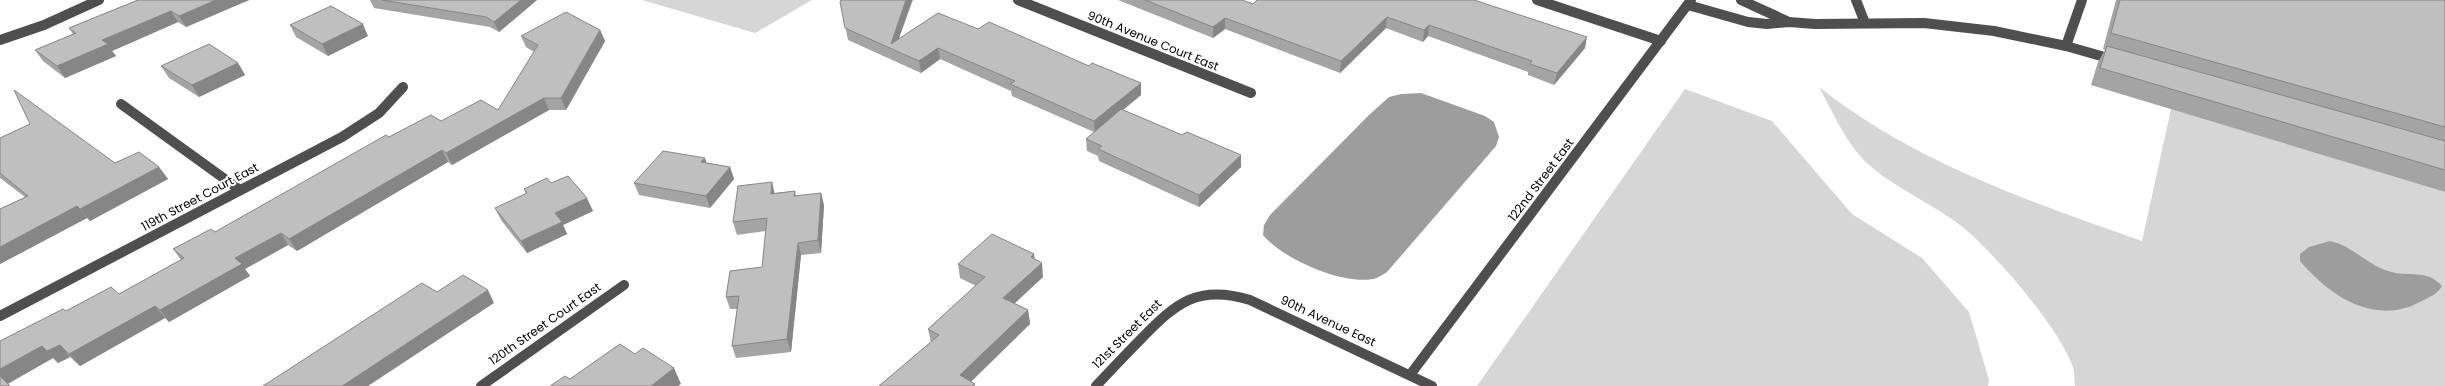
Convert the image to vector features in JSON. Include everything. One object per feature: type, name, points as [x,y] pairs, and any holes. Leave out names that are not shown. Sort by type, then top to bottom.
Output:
[{"type":"street","points":[[0,40],[44,25],[99,0]]},
{"type":"street","name":"90th Avenue Court East","points":[[1018,0],[1251,93]]},
{"type":"street","points":[[1537,0],[1661,41]]},
{"type":"street","points":[[1740,0],[1789,22]]},
{"type":"street","points":[[1856,0],[1865,23]]},
{"type":"street","points":[[2066,46],[2082,0]]},
{"type":"street","points":[[1690,2],[1748,22],[1767,24],[1789,22],[1815,24],[1924,24],[1994,31],[2066,46],[2123,63]]},
{"type":"street","name":"122nd Street East","points":[[1410,375],[1690,2]]},
{"type":"street","name":"119th Street Court East","points":[[0,316],[342,137],[379,113],[403,87]]},
{"type":"street","points":[[121,104],[240,190]]},
{"type":"street","name":"120th Street Court East","points":[[481,386],[624,285]]},
{"type":"street","name":"90th Avenue East","points":[[1208,294],[1238,296],[1250,300],[1432,386]]},
{"type":"street","name":"121st Street East","points":[[1096,386],[1168,311],[1179,303],[1208,294]]},
{"type":"shaded area","points":[[642,0],[812,0],[755,33]]},
{"type":"shaded area","points":[[1819,87],[1855,114],[1933,158],[1973,177],[2057,211],[2142,241],[2171,109],[2445,192],[2445,386],[2075,386],[2074,369],[2065,350],[2040,311],[2007,271],[1960,225],[1890,181],[1868,164],[1853,147]]},
{"type":"shaded area","points":[[1685,89],[1772,121],[1852,214],[1922,258],[1969,312],[1989,380],[1988,386],[1477,386]]},
{"type":"shaded area","points":[[1421,93],[1485,116],[1494,122],[1499,137],[1496,146],[1387,272],[1375,279],[1360,280],[1330,274],[1284,253],[1263,235],[1264,225],[1270,215],[1389,97]]},
{"type":"shaded area","points":[[2330,241],[2346,247],[2380,268],[2396,273],[2430,277],[2442,286],[2432,296],[2403,309],[2386,311],[2354,304],[2325,286],[2300,261],[2300,254],[2309,247]]},
{"type":"building","points":[[138,0],[216,0],[179,16],[171,11],[102,40],[108,44],[57,66],[35,50],[76,33],[69,28]]},
{"type":"building","points":[[382,0],[521,0],[494,22],[486,17]]},
{"type":"building","points":[[841,0],[906,0],[891,44],[938,13],[978,29],[989,22],[1089,66],[1092,63],[1141,83],[1094,121],[1010,84],[1015,81],[938,48],[919,61],[845,28]]},
{"type":"building","points":[[1145,0],[1242,0],[1253,4],[1257,0],[1474,0],[1587,37],[1557,73],[1530,64],[1532,61],[1429,25],[1424,30],[1387,17],[1341,61],[1225,18],[1213,27]]},
{"type":"building","points":[[2120,0],[2445,0],[2445,127],[2111,33]]},
{"type":"building","points":[[331,6],[363,24],[322,44],[290,25]]},
{"type":"building","points":[[566,12],[600,30],[561,98],[544,98],[446,153],[442,150],[289,239],[281,233],[235,258],[242,264],[160,310],[155,306],[69,354],[60,345],[47,351],[42,346],[0,369],[0,341],[63,309],[66,311],[111,287],[119,294],[184,258],[173,249],[211,229],[215,232],[386,135],[389,137],[431,115],[441,121],[481,100],[498,110],[538,45],[521,36]]},
{"type":"building","points":[[209,44],[238,63],[192,85],[161,66]]},
{"type":"building","points":[[2107,46],[2445,141],[2445,170],[2100,68]]},
{"type":"building","points":[[14,90],[115,163],[139,152],[159,167],[80,209],[77,206],[0,247],[0,209],[28,196],[0,173],[0,138],[30,124]]},
{"type":"building","points":[[1121,109],[1182,135],[1187,132],[1241,155],[1199,195],[1098,149],[1102,146],[1086,139]]},
{"type":"building","points":[[663,151],[705,158],[701,162],[730,167],[706,196],[634,183]]},
{"type":"building","points":[[568,176],[587,198],[555,213],[562,222],[521,241],[495,208],[527,193],[524,189],[547,178],[551,183]]},
{"type":"building","points":[[772,182],[771,194],[795,191],[794,196],[821,193],[818,240],[798,243],[787,339],[732,346],[739,296],[726,297],[730,271],[762,267],[767,218],[733,222],[738,186]]},
{"type":"building","points":[[992,234],[1034,254],[1031,257],[1042,263],[1003,298],[1028,310],[960,375],[975,384],[972,386],[879,386],[939,335],[928,329],[985,277],[958,264]]},
{"type":"building","points":[[463,275],[488,290],[342,386],[263,386],[422,283],[437,292]]},
{"type":"building","points":[[620,344],[635,354],[643,348],[674,368],[651,386],[550,386],[565,376],[570,379]]},
{"type":"building","points":[[0,376],[10,386],[0,386]]}]
